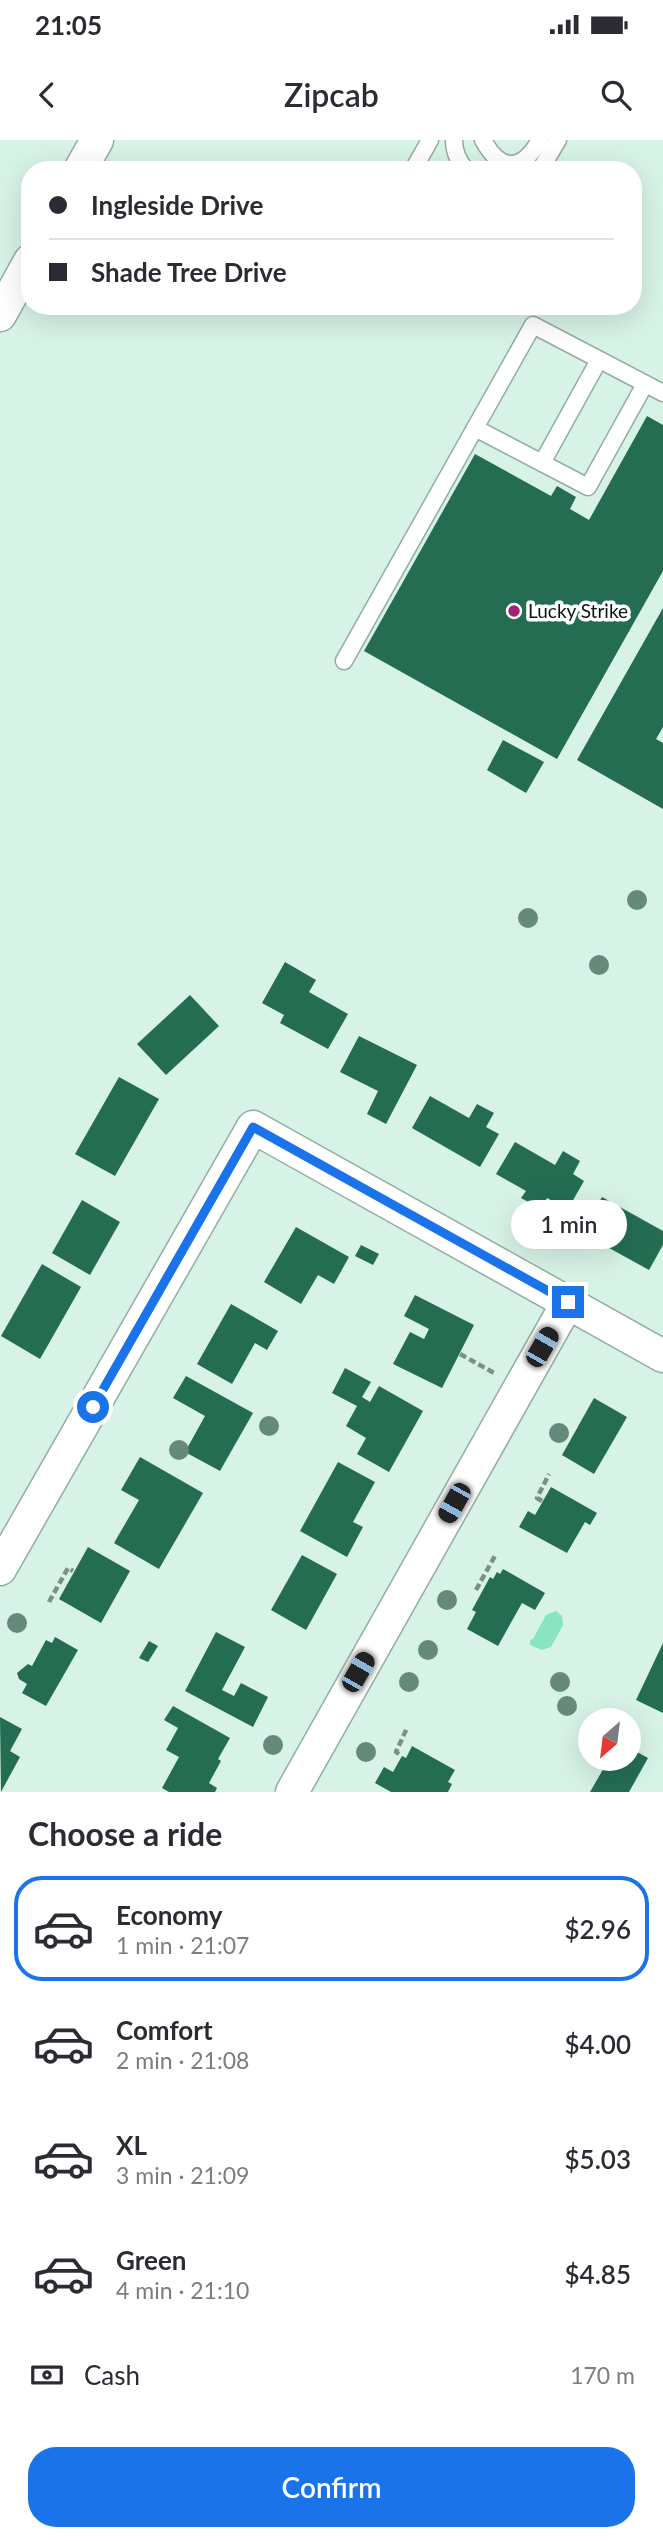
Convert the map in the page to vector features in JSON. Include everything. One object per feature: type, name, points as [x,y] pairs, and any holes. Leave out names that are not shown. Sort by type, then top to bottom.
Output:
[{"type":"street","points":[[85,161],[97,140]]},
{"type":"street","points":[[0,315],[21,277]]},
{"type":"street","points":[[0,1569],[253,1127],[663,1356]]},
{"type":"street","points":[[292,1792],[568,1302]]},
{"type":"lane","points":[[418,161],[430,140]]},
{"type":"lane","points":[[454,140],[459,161]]},
{"type":"lane","points":[[483,140],[493,155],[504,161]]},
{"type":"lane","points":[[545,161],[558,140]]},
{"type":"lane","points":[[523,161],[536,147]]},
{"type":"lane","points":[[344,662],[533,325],[663,393]]},
{"type":"lane","points":[[542,463],[599,360]]},
{"type":"lane","points":[[475,428],[588,487],[645,384]]},
{"type":"path","points":[[460,1354],[496,1374]]},
{"type":"path","points":[[542,1501],[537,1498],[550,1474]]},
{"type":"path","points":[[476,1590],[496,1554]]},
{"type":"path","points":[[49,1602],[68,1568],[73,1571]]},
{"type":"path","points":[[399,1754],[396,1752],[407,1728]]},
{"type":"shaded area","points":[[556,1611],[562,1616],[563,1625],[551,1647],[542,1650],[530,1645],[530,1640],[546,1615]]},
{"type":"building","name":"Lucky Strike","points":[[647,416],[663,425],[663,571],[557,759],[364,651],[475,454],[551,496],[557,486],[576,497],[570,509],[589,520]]},
{"type":"building","points":[[663,608],[663,727],[656,739],[663,743],[663,809],[577,760]]},
{"type":"building","points":[[503,740],[544,762],[526,793],[487,770]]},
{"type":"building","points":[[285,962],[316,980],[309,992],[348,1014],[328,1049],[280,1023],[284,1015],[262,1003]]},
{"type":"building","points":[[190,995],[219,1026],[166,1075],[137,1044]]},
{"type":"building","points":[[359,1036],[417,1065],[386,1124],[367,1114],[378,1091],[340,1072]]},
{"type":"building","points":[[119,1077],[159,1099],[115,1176],[75,1154]]},
{"type":"building","points":[[430,1096],[469,1118],[477,1104],[494,1113],[486,1127],[499,1134],[480,1167],[412,1128]]},
{"type":"building","points":[[515,1142],[555,1165],[563,1151],[580,1161],[573,1174],[584,1181],[568,1209],[547,1198],[541,1209],[521,1198],[526,1191],[496,1174]]},
{"type":"building","points":[[602,1197],[663,1231],[663,1245],[649,1270],[582,1233]]},
{"type":"building","points":[[82,1200],[120,1222],[90,1275],[52,1253]]},
{"type":"building","points":[[296,1227],[349,1257],[334,1284],[318,1275],[301,1304],[264,1282]]},
{"type":"building","points":[[361,1245],[379,1254],[373,1265],[355,1256]]},
{"type":"building","points":[[42,1264],[81,1287],[40,1359],[1,1336]]},
{"type":"building","points":[[415,1295],[474,1325],[442,1388],[393,1364],[410,1332],[424,1339],[429,1329],[404,1316]]},
{"type":"building","points":[[231,1304],[278,1331],[267,1350],[255,1343],[232,1384],[197,1364]]},
{"type":"building","points":[[345,1368],[371,1382],[362,1397],[370,1402],[379,1386],[423,1411],[389,1472],[357,1454],[366,1438],[346,1426],[357,1406],[332,1393]]},
{"type":"building","points":[[186,1376],[253,1413],[220,1471],[185,1452],[205,1416],[173,1398]]},
{"type":"building","points":[[594,1398],[627,1417],[594,1474],[562,1455]]},
{"type":"building","points":[[140,1457],[203,1493],[159,1569],[114,1543],[139,1500],[121,1490]]},
{"type":"building","points":[[338,1462],[375,1482],[353,1522],[363,1527],[347,1557],[300,1531]]},
{"type":"building","points":[[551,1487],[597,1513],[590,1525],[585,1522],[567,1553],[519,1527],[528,1511],[535,1515]]},
{"type":"building","points":[[88,1547],[130,1571],[101,1623],[59,1599]]},
{"type":"building","points":[[302,1555],[337,1574],[306,1630],[271,1610]]},
{"type":"building","points":[[503,1569],[545,1593],[535,1610],[522,1603],[498,1646],[467,1629],[476,1612],[472,1610],[490,1577],[493,1579],[497,1572],[500,1574]]},
{"type":"building","points":[[216,1632],[245,1647],[222,1690],[234,1696],[241,1683],[268,1697],[253,1727],[185,1691]]},
{"type":"building","points":[[55,1637],[78,1650],[46,1706],[22,1693],[27,1684],[19,1679],[17,1673],[28,1664],[32,1666],[46,1640],[52,1643]]},
{"type":"building","points":[[149,1641],[158,1646],[148,1662],[139,1658]]},
{"type":"building","points":[[663,1643],[663,1713],[636,1700]]},
{"type":"building","points":[[173,1706],[230,1738],[209,1783],[217,1788],[215,1792],[169,1792],[162,1788],[179,1757],[166,1750],[178,1728],[164,1720]]},
{"type":"building","points":[[0,1717],[22,1729],[10,1751],[20,1757],[1,1792]]},
{"type":"building","points":[[412,1746],[455,1770],[448,1782],[452,1784],[448,1792],[391,1792],[375,1783],[384,1767],[393,1772],[402,1756],[406,1758]]},
{"type":"building","points":[[641,1754],[648,1758],[641,1771]]},
{"type":"building","points":[[602,1771],[641,1771],[629,1792],[590,1792]]},
{"type":"place","name":"Lucky Strike","points":[[514,611]]},
{"type":"route","points":[[93,1407],[253,1127],[568,1302]]}]
